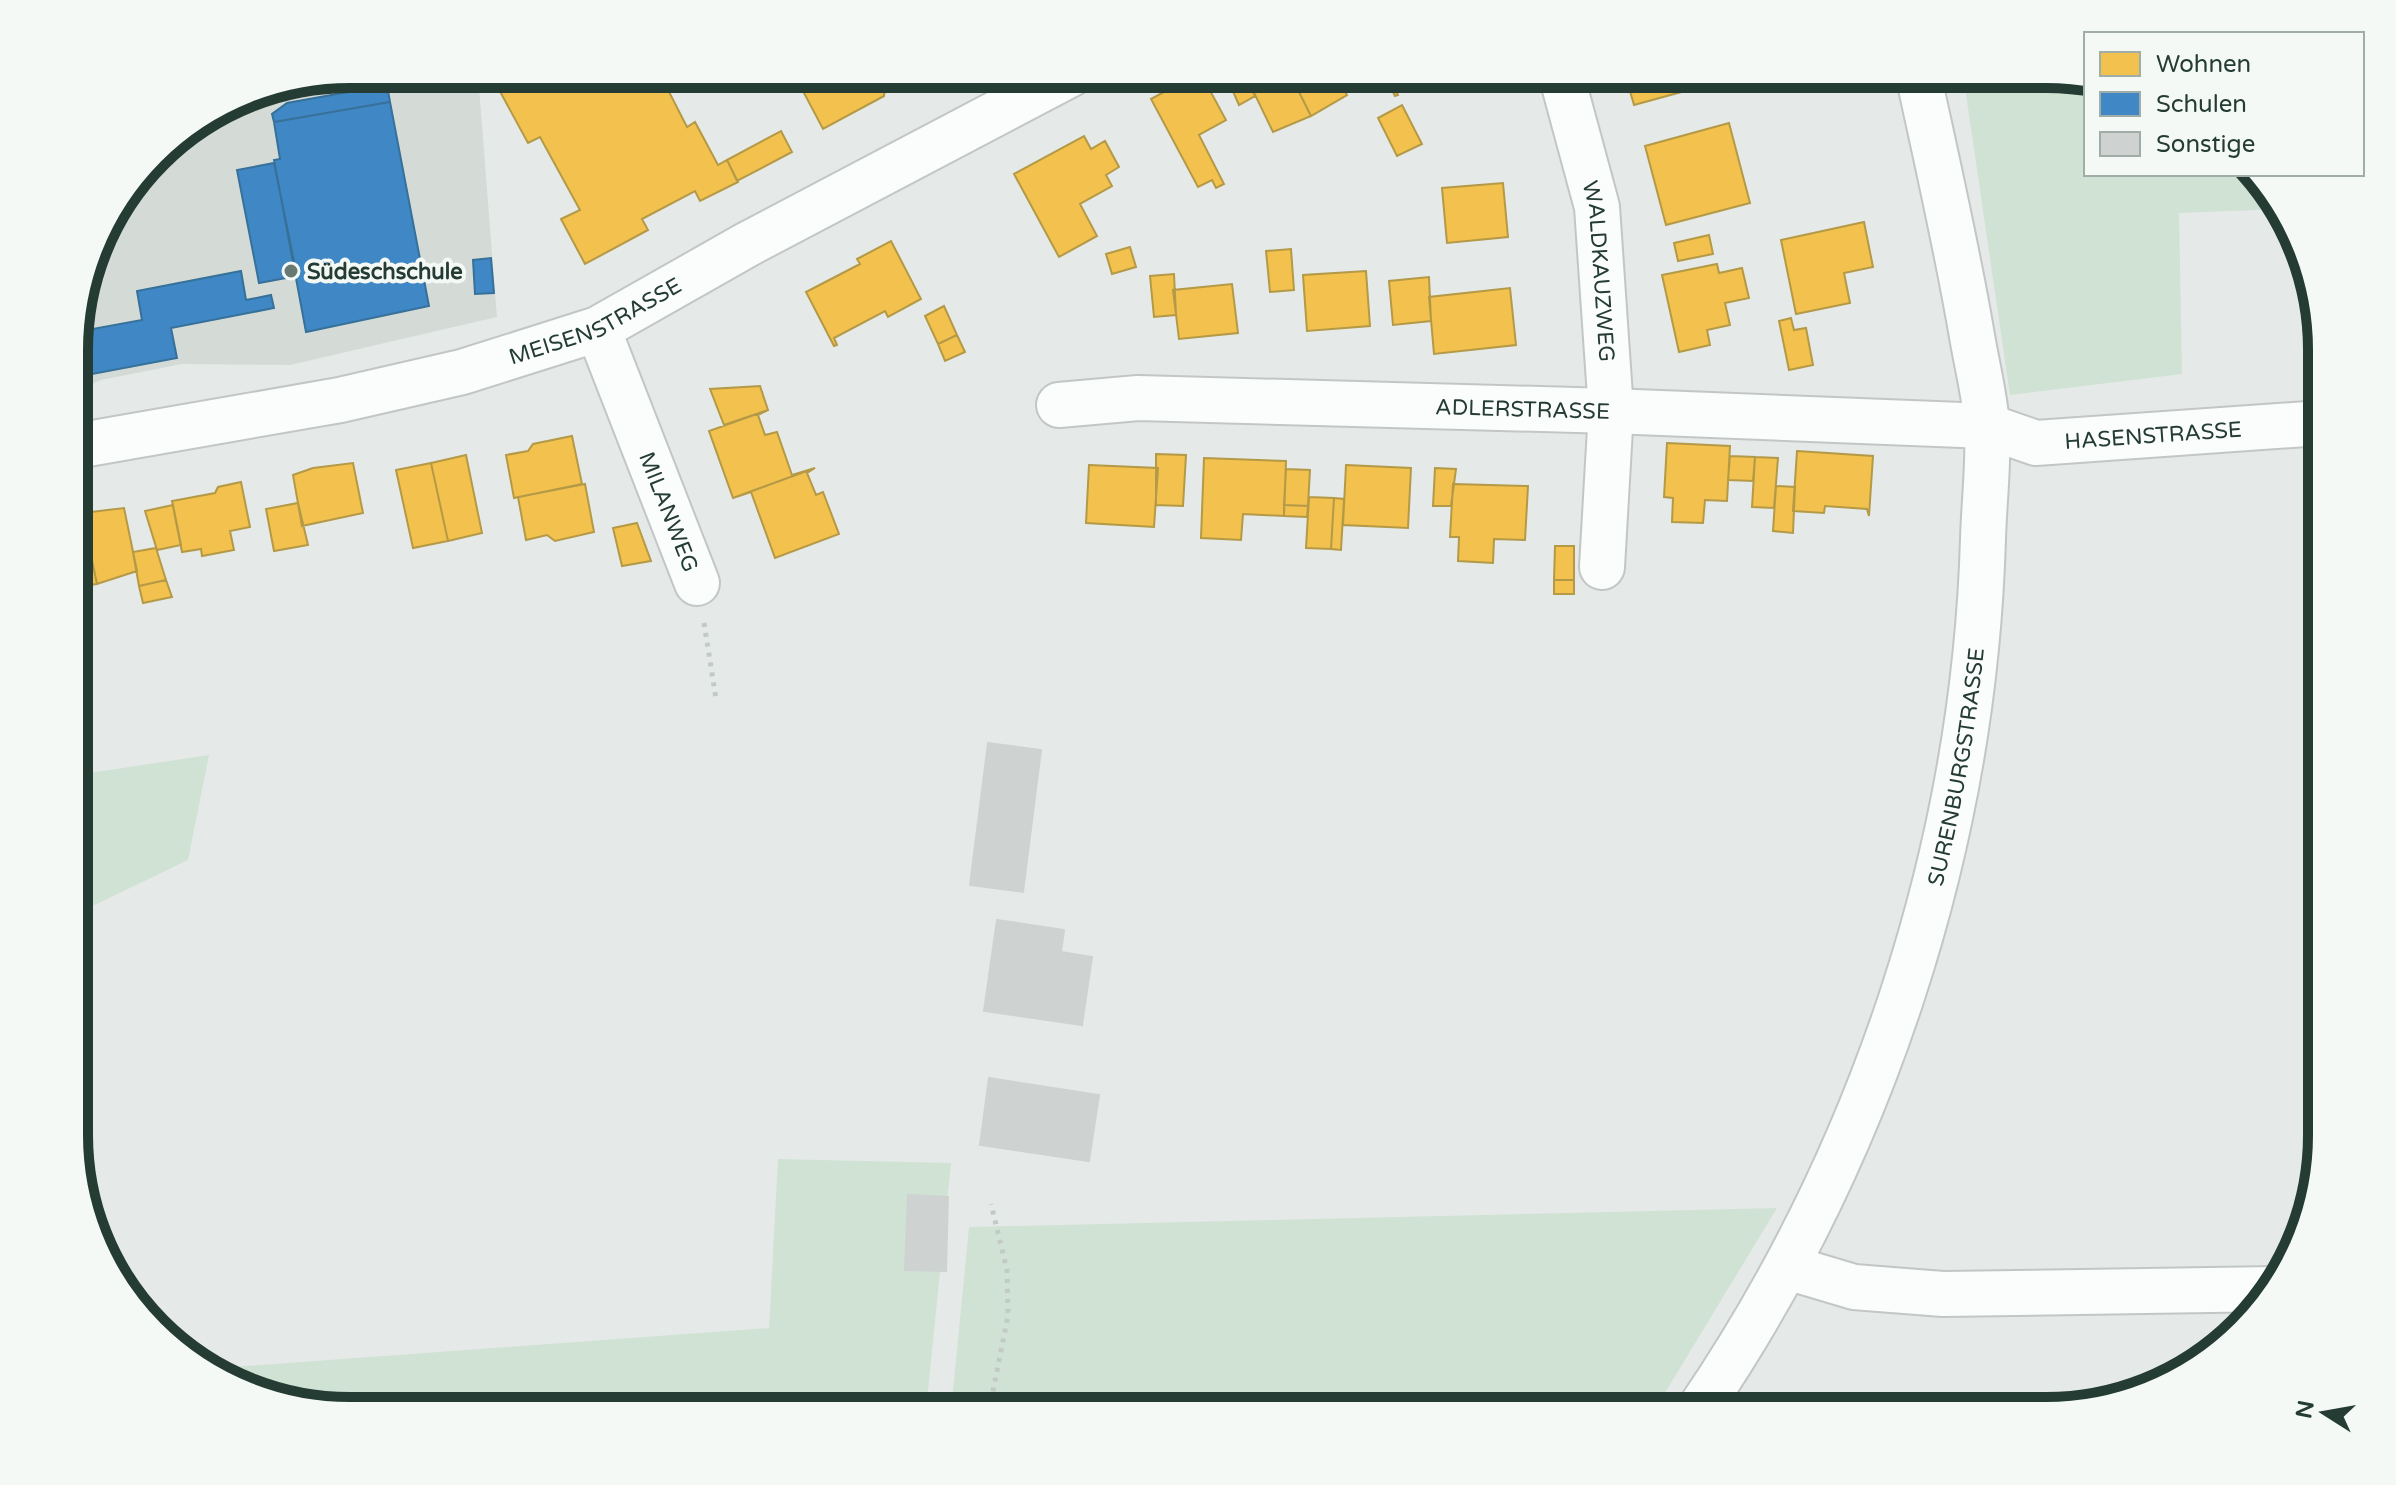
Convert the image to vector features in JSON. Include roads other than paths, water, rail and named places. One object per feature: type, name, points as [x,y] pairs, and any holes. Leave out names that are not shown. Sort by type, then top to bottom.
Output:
[{"type":"street","name":"MEISENSTRASSE","points":[[88,444],[340,400],[462,372],[598,329],[748,244],[1044,88]]},
{"type":"street","name":"WALDKAUZWEG","points":[[1565,88],[1597,207],[1611,411],[1602,567]]},
{"type":"street","name":"SURENBURGSTRASSE","points":[[1707,1396],[1787,1267],[1884,1048],[1936,886],[1964,748],[1980,610],[1987,426],[1958,253],[1921,88]]},
{"type":"street","name":"MILANWEG","points":[[598,329],[697,583]]},
{"type":"street","name":"ADLERSTRASSE","points":[[1059,405],[1138,398],[1611,411],[1987,426]]},
{"type":"street","name":"HASENSTRASSE","points":[[1987,426],[2036,443],[2307,424]]},
{"type":"street","points":[[1787,1267],[1854,1287],[1943,1294],[2258,1289]]},
{"type":"place","name":"Südeschschule","points":[[291,271]]}]
